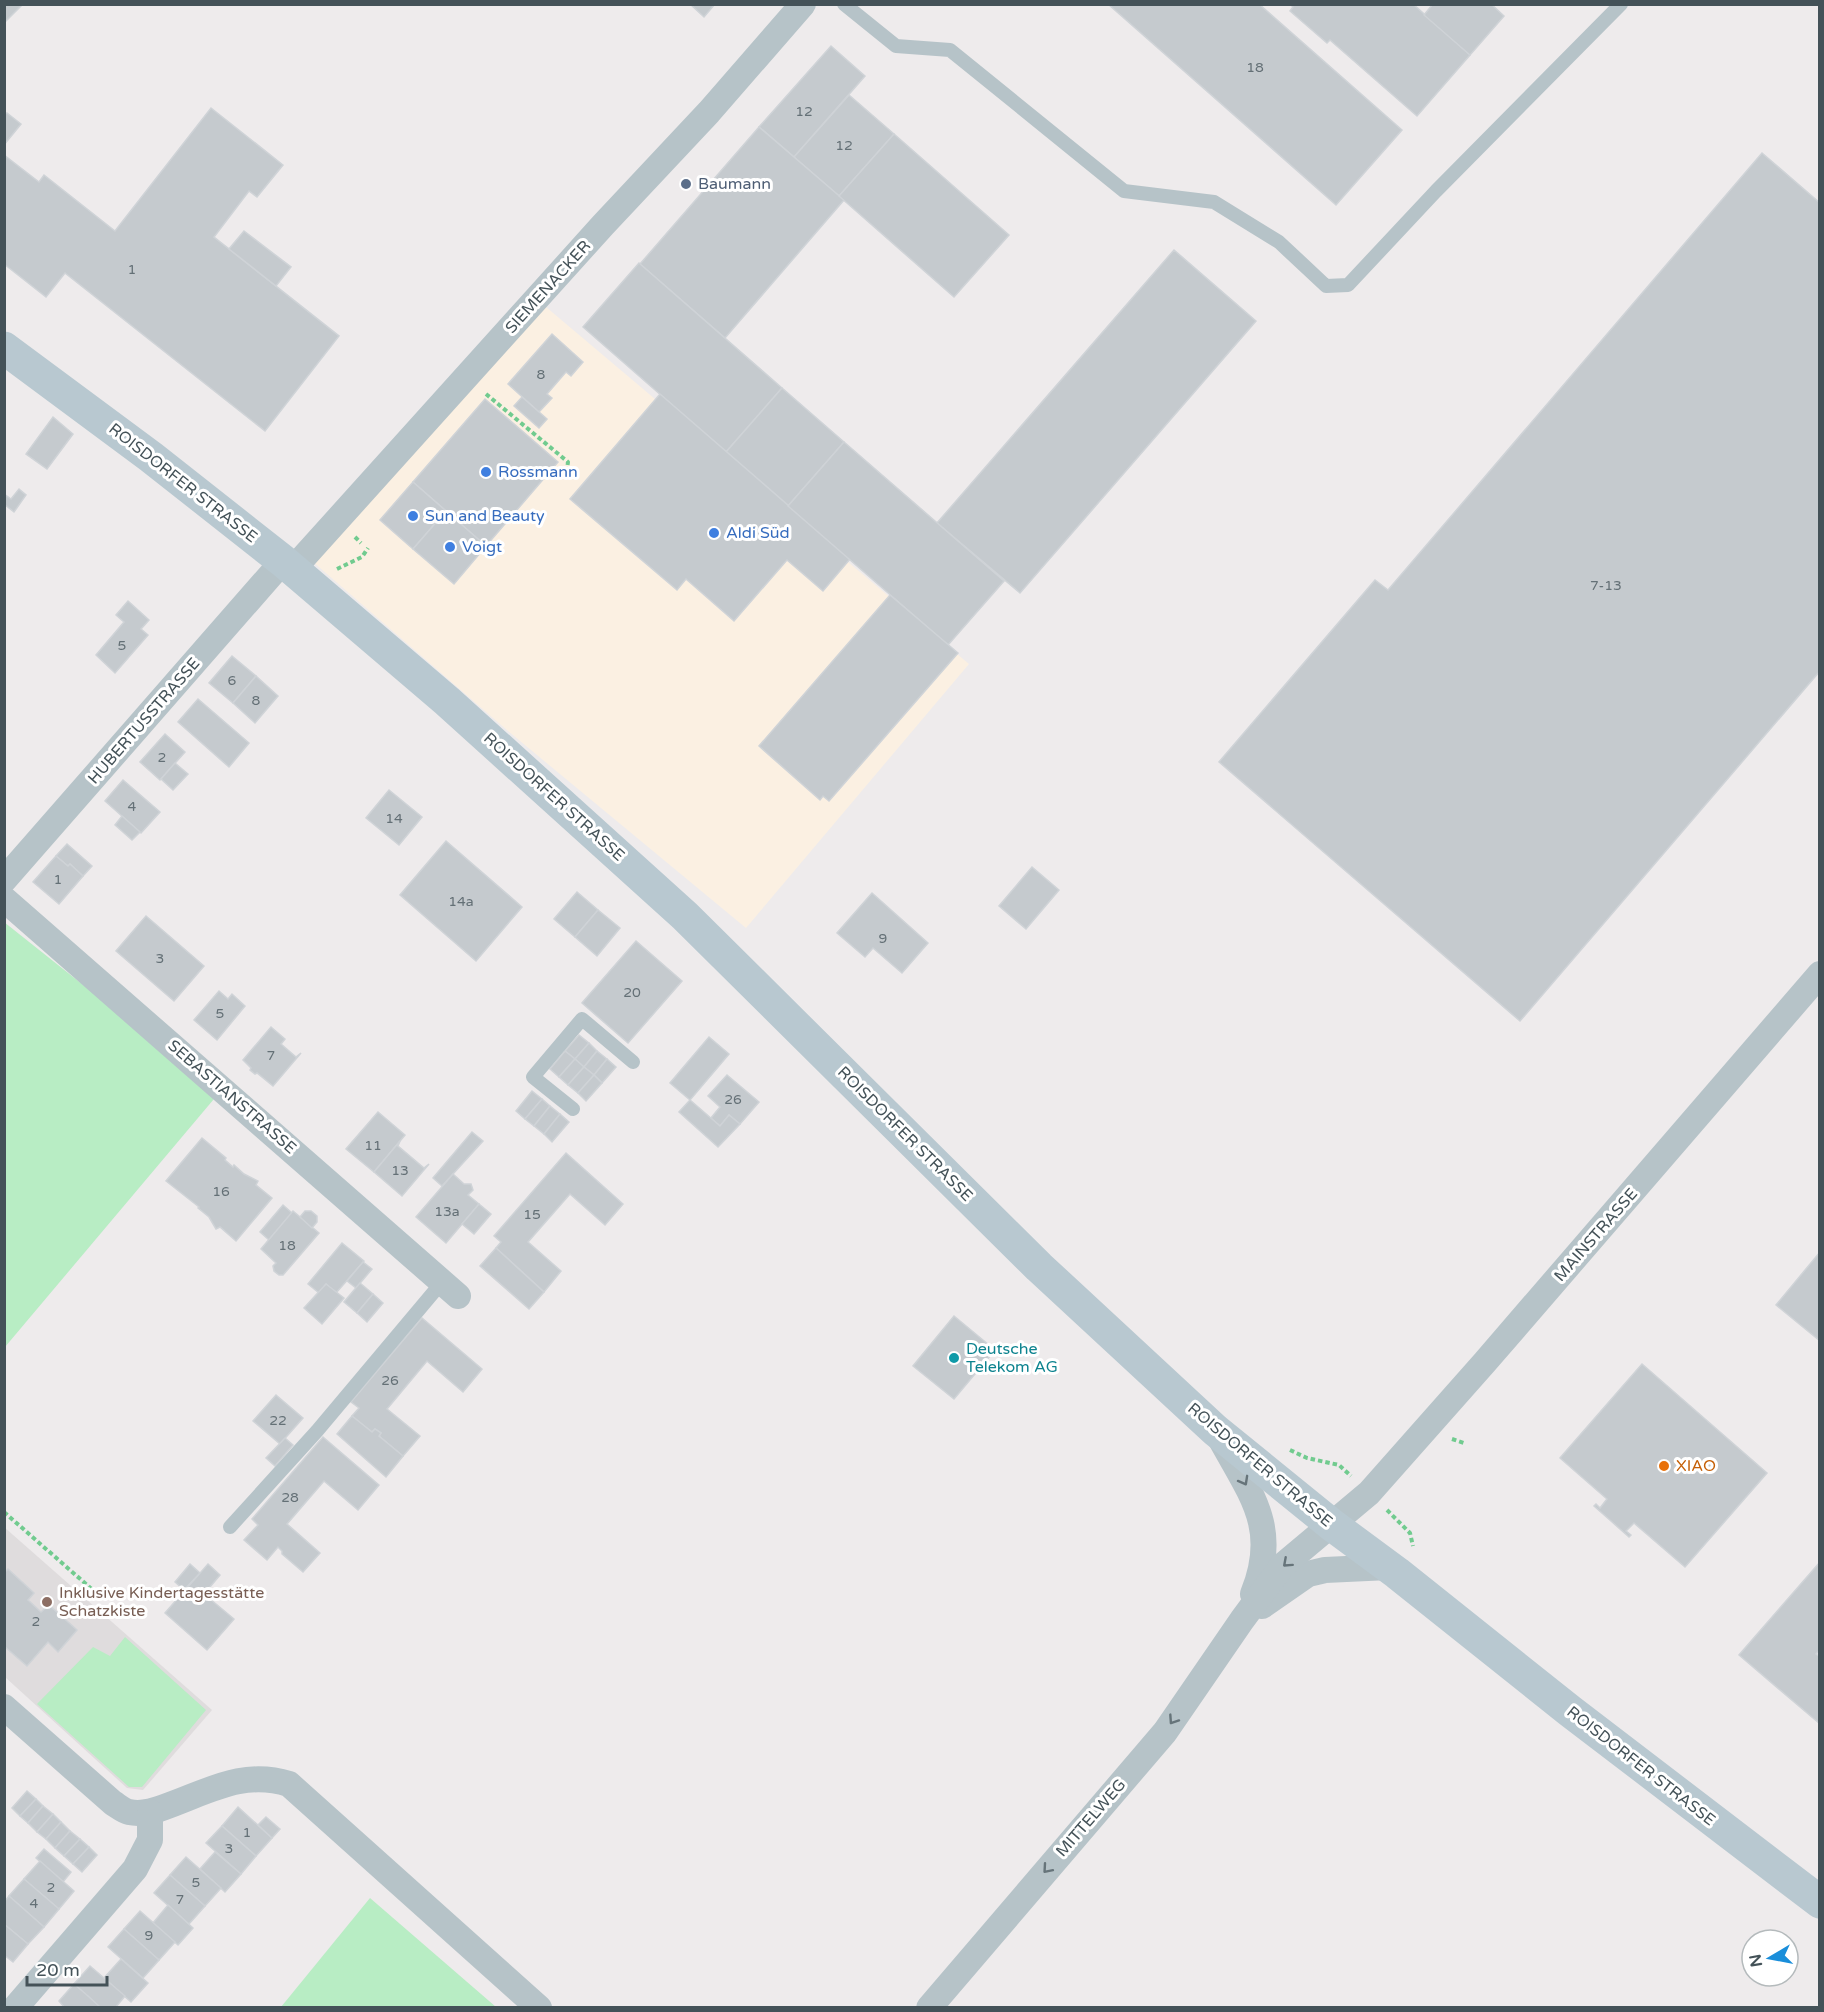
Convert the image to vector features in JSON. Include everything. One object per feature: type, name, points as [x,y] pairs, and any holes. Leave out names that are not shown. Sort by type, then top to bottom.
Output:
[{"type":"main road","name":"ROISDORFER STRASSE","points":[[4,348],[151,457],[288,565],[447,701],[685,916],[1039,1267],[1215,1430],[1332,1525],[1389,1567],[1570,1711],[1820,1902]]},
{"type":"street","name":"SIEMENACKER","points":[[288,565],[467,378],[603,225],[709,112],[803,4]]},
{"type":"street","name":"HUBERTUSSTRASSE","points":[[4,880],[288,565]]},
{"type":"street","name":"SEBASTIANSTRASSE","points":[[4,899],[451,1288]]},
{"type":"street","name":"MAINSTRASSE","points":[[1369,1493],[1493,1354],[1820,974]]},
{"type":"street","name":"MITTELWEG","points":[[1215,1430],[1255,1502],[1262,1527],[1265,1550],[1261,1574],[1242,1620]]},
{"type":"street","name":"MITTELWEG","points":[[929,2007],[1165,1732],[1282,1566],[1369,1493]]},
{"type":"street","name":"MITTELWEG","points":[[1242,1620],[1308,1574],[1325,1570],[1389,1567]]},
{"type":"street","points":[[4,1707],[113,1803],[128,1812],[150,1812],[229,1782],[272,1779],[289,1785],[539,2007]]},
{"type":"street","points":[[15,2007],[135,1869],[150,1840],[150,1812]]},
{"type":"lane","points":[[844,4],[896,46],[950,50],[1124,191],[1214,202],[1279,242],[1326,286],[1348,285],[1436,191],[1621,4]]},
{"type":"lane","points":[[573,1109],[533,1077],[582,1019],[633,1062]]},
{"type":"lane","points":[[230,1527],[451,1288]]},
{"type":"path","points":[[467,378],[568,462],[567,469]]},
{"type":"path","points":[[332,572],[362,557],[368,548]]},
{"type":"path","points":[[4,1512],[95,1592]]},
{"type":"shaded area","points":[[546,307],[969,664],[746,928],[508,731],[312,561]]},
{"type":"shaded area","name":"Inklusive Kindertagesstätte Schatzkiste","points":[[4,1527],[212,1710],[143,1790],[127,1788],[5,1677]]},
{"type":"green space","points":[[4,922],[219,1093],[5,1347],[4,1347]]},
{"type":"green space","points":[[125,1637],[206,1710],[142,1787],[129,1787],[37,1704],[93,1647],[110,1656]]},
{"type":"green space","points":[[370,1898],[496,2007],[281,2007]]},
{"type":"building","points":[[4,4],[23,4],[4,23]]},
{"type":"building","points":[[690,4],[715,4],[704,17]]},
{"type":"building","points":[[1108,4],[1259,4],[1402,130],[1336,205]]},
{"type":"building","points":[[1290,4],[1413,4],[1470,55],[1417,116],[1330,40],[1327,43],[1290,11],[1293,7]]},
{"type":"building","points":[[1433,4],[1491,4],[1504,16],[1470,55],[1424,15]]},
{"type":"building","points":[[831,46],[865,76],[794,157],[759,127]]},
{"type":"building","points":[[849,95],[894,134],[839,196],[794,157]]},
{"type":"building","points":[[211,108],[283,165],[257,197],[249,191],[214,237],[339,336],[265,431],[65,273],[46,297],[4,264],[4,155],[39,182],[44,175],[115,231]]},
{"type":"building","points":[[7,113],[21,124],[4,145],[4,115]]},
{"type":"building","points":[[759,127],[844,200],[725,338],[640,264]]},
{"type":"building","points":[[894,134],[1009,235],[954,297],[839,196]]},
{"type":"building","points":[[1762,153],[1820,203],[1820,671],[1520,1021],[1219,762],[1375,580],[1388,590]]},
{"type":"building","points":[[244,231],[291,267],[276,286],[229,249]]},
{"type":"building","points":[[1174,250],[1256,321],[1020,593],[937,523]]},
{"type":"building","points":[[639,263],[782,388],[726,452],[583,327]]},
{"type":"building","points":[[552,334],[583,362],[571,376],[566,372],[547,394],[552,398],[539,412],[508,384]]},
{"type":"building","points":[[782,388],[844,442],[788,506],[726,452]]},
{"type":"building","name":"Aldi Süd","points":[[660,394],[850,559],[823,591],[787,560],[734,621],[686,579],[677,590],[570,499]]},
{"type":"building","points":[[522,397],[547,419],[539,428],[514,406]]},
{"type":"building","name":"Rossmann","points":[[485,399],[558,462],[486,546],[413,482]]},
{"type":"building","points":[[53,417],[73,434],[47,469],[26,454]]},
{"type":"building","points":[[844,442],[1004,581],[948,645],[788,506]]},
{"type":"building","name":"Sun and Beauty","points":[[413,482],[446,511],[413,549],[380,520]]},
{"type":"building","points":[[19,489],[26,495],[14,512],[4,504],[4,494],[11,499]]},
{"type":"building","name":"Voigt","points":[[446,511],[486,546],[454,584],[413,549]]},
{"type":"building","points":[[890,595],[958,653],[829,801],[823,796],[820,800],[759,746]]},
{"type":"building","points":[[128,601],[149,620],[141,629],[148,635],[115,673],[96,655],[124,622],[116,615]]},
{"type":"building","points":[[232,656],[256,676],[233,703],[209,683]]},
{"type":"building","points":[[256,676],[278,696],[255,723],[233,703]]},
{"type":"building","points":[[198,699],[249,743],[229,767],[178,722]]},
{"type":"building","points":[[165,734],[185,752],[160,780],[140,762]]},
{"type":"building","points":[[175,763],[188,774],[173,790],[161,779]]},
{"type":"building","points":[[123,780],[160,812],[141,833],[105,801]]},
{"type":"building","points":[[389,790],[422,817],[399,845],[366,818]]},
{"type":"building","points":[[122,816],[140,832],[132,840],[115,825]]},
{"type":"building","points":[[446,841],[522,907],[476,961],[400,895]]},
{"type":"building","points":[[67,844],[92,866],[83,876],[70,864],[68,866],[56,856]]},
{"type":"building","points":[[56,856],[68,866],[70,864],[83,876],[59,904],[33,882]]},
{"type":"building","points":[[1032,867],[1059,890],[1026,929],[999,906]]},
{"type":"building","points":[[577,892],[598,910],[575,937],[554,919]]},
{"type":"building","points":[[872,893],[928,943],[902,973],[873,948],[865,957],[837,933]]},
{"type":"building","points":[[598,910],[620,928],[597,956],[575,937]]},
{"type":"building","points":[[146,916],[204,966],[174,1001],[116,951]]},
{"type":"building","points":[[636,941],[682,981],[628,1043],[582,1003]]},
{"type":"building","points":[[219,991],[228,999],[232,994],[245,1006],[217,1040],[194,1020]]},
{"type":"building","points":[[271,1027],[285,1039],[281,1044],[296,1057],[301,1053],[273,1086],[250,1070],[251,1068],[243,1060]]},
{"type":"building","points":[[579,1035],[589,1043],[575,1059],[565,1051]]},
{"type":"building","points":[[709,1037],[729,1054],[690,1100],[670,1083]]},
{"type":"building","points":[[589,1043],[597,1051],[584,1067],[575,1059]]},
{"type":"building","points":[[565,1051],[575,1059],[559,1077],[550,1069]]},
{"type":"building","points":[[597,1051],[607,1059],[594,1075],[584,1067]]},
{"type":"building","points":[[575,1059],[584,1067],[568,1085],[559,1077]]},
{"type":"building","points":[[607,1059],[616,1067],[602,1083],[594,1075]]},
{"type":"building","points":[[584,1067],[594,1075],[578,1093],[568,1085]]},
{"type":"building","points":[[594,1075],[602,1083],[586,1101],[578,1093]]},
{"type":"building","points":[[727,1075],[759,1102],[740,1124],[729,1115],[720,1126],[711,1118],[720,1107],[708,1096]]},
{"type":"building","points":[[532,1091],[542,1099],[525,1119],[516,1111]]},
{"type":"building","points":[[542,1099],[550,1106],[534,1126],[525,1119]]},
{"type":"building","points":[[690,1100],[720,1126],[729,1115],[740,1124],[718,1147],[679,1112]]},
{"type":"building","points":[[550,1106],[560,1114],[544,1134],[534,1126]]},
{"type":"building","points":[[378,1112],[405,1135],[374,1172],[346,1149]]},
{"type":"building","points":[[560,1114],[569,1122],[552,1142],[544,1134]]},
{"type":"building","points":[[472,1132],[483,1141],[442,1186],[433,1178]]},
{"type":"building","points":[[202,1138],[233,1167],[234,1165],[244,1174],[258,1181],[256,1185],[272,1198],[236,1241],[220,1227],[216,1229],[199,1207],[166,1181]]},
{"type":"building","points":[[400,1141],[398,1146],[424,1168],[429,1164],[402,1196],[374,1172]]},
{"type":"building","points":[[566,1153],[623,1204],[605,1225],[570,1194],[528,1242],[561,1271],[544,1292],[496,1248],[501,1242],[494,1236]]},
{"type":"building","points":[[453,1174],[464,1184],[471,1184],[473,1190],[468,1195],[479,1204],[446,1243],[416,1217]]},
{"type":"building","points":[[479,1204],[491,1214],[474,1234],[462,1224]]},
{"type":"building","points":[[283,1205],[292,1213],[269,1240],[260,1232]]},
{"type":"building","points":[[293,1211],[319,1233],[283,1275],[279,1275],[274,1271],[273,1266],[276,1263],[261,1249]]},
{"type":"building","points":[[305,1211],[311,1211],[317,1216],[317,1222],[312,1228],[300,1217]]},
{"type":"building","points":[[342,1243],[364,1261],[336,1293],[326,1284],[319,1293],[308,1284]]},
{"type":"building","points":[[496,1248],[544,1292],[529,1309],[480,1266]]},
{"type":"building","points":[[1820,1252],[1820,1341],[1776,1305]]},
{"type":"building","points":[[363,1262],[372,1269],[356,1288],[347,1281]]},
{"type":"building","points":[[360,1283],[373,1294],[357,1313],[344,1302]]},
{"type":"building","points":[[326,1284],[344,1298],[322,1324],[304,1308]]},
{"type":"building","points":[[373,1294],[383,1303],[367,1322],[357,1313]]},
{"type":"building","name":"Deutsche Telekom AG","points":[[954,1316],[995,1350],[954,1399],[913,1366]]},
{"type":"building","points":[[422,1318],[482,1369],[463,1392],[427,1361],[387,1409],[420,1436],[403,1456],[379,1436],[381,1433],[375,1429],[372,1432],[352,1416],[359,1408],[351,1402]]},
{"type":"building","name":"XIAO","points":[[1642,1364],[1767,1473],[1685,1567],[1634,1523],[1626,1531],[1631,1535],[1629,1537],[1594,1506],[1596,1504],[1600,1508],[1607,1499],[1560,1458]]},
{"type":"building","points":[[276,1395],[303,1418],[280,1444],[253,1421]]},
{"type":"building","points":[[352,1416],[372,1432],[375,1429],[381,1433],[379,1436],[403,1456],[386,1477],[337,1434]]},
{"type":"building","points":[[323,1437],[379,1485],[358,1510],[324,1481],[287,1524],[320,1553],[303,1572],[282,1554],[278,1547],[267,1560],[244,1540],[258,1525],[252,1519]]},
{"type":"building","points":[[285,1438],[293,1445],[275,1466],[266,1458]]},
{"type":"building","points":[[1820,1562],[1820,1650],[1816,1654],[1820,1657],[1820,1724],[1739,1655]]},
{"type":"building","points":[[190,1564],[200,1573],[184,1590],[175,1582]]},
{"type":"building","points":[[208,1564],[220,1575],[204,1594],[234,1619],[207,1650],[165,1613]]},
{"type":"building","points":[[8,1569],[34,1593],[28,1600],[41,1612],[49,1605],[77,1630],[58,1652],[48,1642],[27,1666],[4,1646],[4,1573]]},
{"type":"building","points":[[27,1791],[36,1799],[20,1816],[12,1808]]},
{"type":"building","points":[[36,1799],[43,1806],[28,1823],[20,1816]]},
{"type":"building","points":[[43,1806],[53,1814],[37,1832],[28,1823]]},
{"type":"building","points":[[238,1807],[272,1838],[256,1856],[222,1826]]},
{"type":"building","points":[[53,1814],[61,1822],[46,1839],[37,1832]]},
{"type":"building","points":[[266,1817],[280,1829],[272,1838],[258,1825]]},
{"type":"building","points":[[61,1822],[70,1831],[55,1848],[46,1839]]},
{"type":"building","points":[[222,1826],[256,1856],[241,1874],[206,1843]]},
{"type":"building","points":[[70,1831],[80,1839],[64,1856],[55,1848]]},
{"type":"building","points":[[80,1839],[89,1847],[73,1864],[64,1856]]},
{"type":"building","points":[[89,1847],[97,1855],[82,1872],[73,1864]]},
{"type":"building","points":[[44,1849],[71,1872],[63,1882],[36,1858]]},
{"type":"building","points":[[215,1852],[241,1874],[225,1892],[200,1869]]},
{"type":"building","points":[[186,1857],[221,1888],[205,1906],[170,1875]]},
{"type":"building","points":[[40,1861],[74,1891],[59,1909],[24,1879]]},
{"type":"building","points":[[170,1875],[205,1906],[189,1924],[154,1893]]},
{"type":"building","points":[[24,1879],[59,1909],[44,1927],[9,1896]]},
{"type":"building","points":[[9,1896],[44,1927],[28,1944],[4,1924],[4,1902]]},
{"type":"building","points":[[168,1905],[193,1928],[178,1945],[153,1923]]},
{"type":"building","points":[[140,1911],[175,1942],[159,1960],[124,1929]]},
{"type":"building","points":[[4,1924],[28,1944],[13,1962],[4,1955]]},
{"type":"building","points":[[124,1929],[159,1960],[143,1978],[108,1947]]},
{"type":"building","points":[[121,1959],[148,1983],[131,2002],[104,1978]]},
{"type":"building","points":[[90,1966],[125,1996],[115,2008],[101,2008],[74,1984]]},
{"type":"building","points":[[74,1984],[101,2008],[65,2008],[59,2001]]},
{"type":"place","name":"Baumann","points":[[686,184]]},
{"type":"place","name":"Rossmann","points":[[486,472]]},
{"type":"place","name":"Sun and Beauty","points":[[413,516]]},
{"type":"place","name":"Aldi Süd","points":[[714,533]]},
{"type":"place","name":"Voigt","points":[[450,547]]},
{"type":"place","name":"Deutsche Telekom AG","points":[[954,1358]]},
{"type":"place","name":"XIAO","points":[[1664,1466]]},
{"type":"place","name":"Inklusive Kindertagesstätte Schatzkiste","points":[[47,1602]]}]
